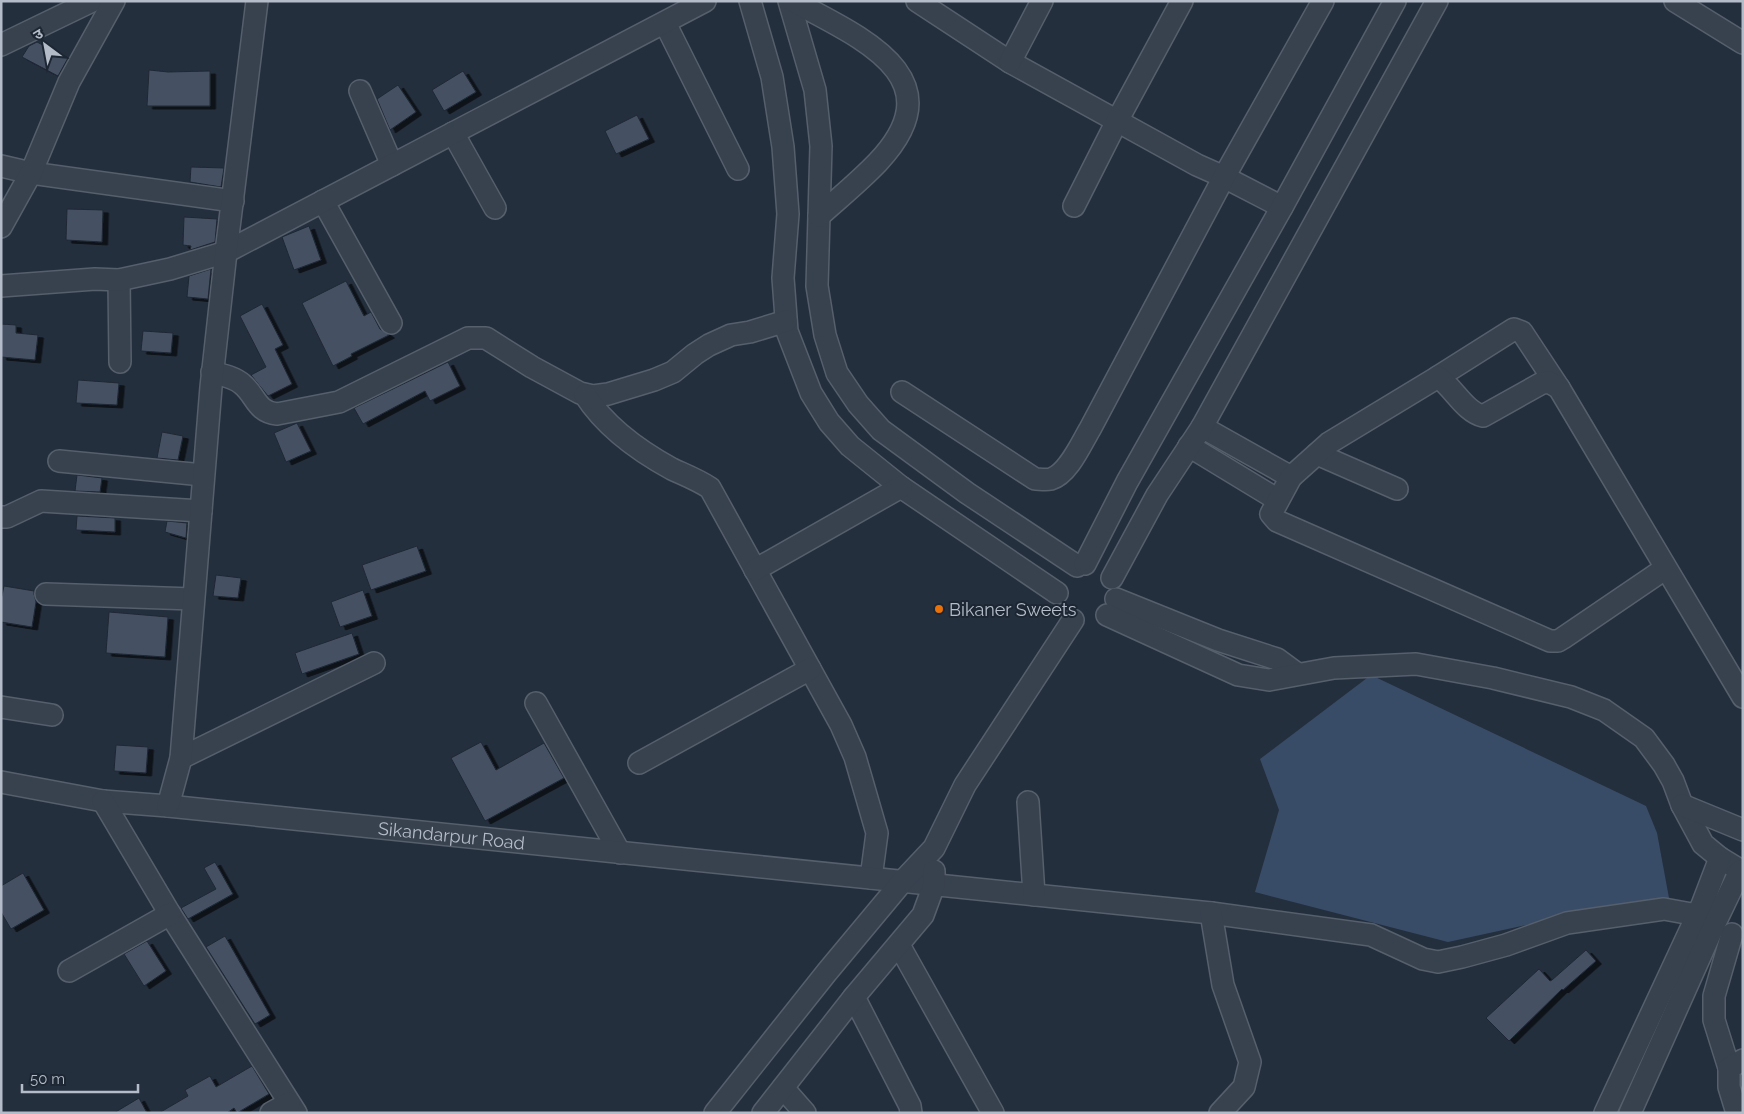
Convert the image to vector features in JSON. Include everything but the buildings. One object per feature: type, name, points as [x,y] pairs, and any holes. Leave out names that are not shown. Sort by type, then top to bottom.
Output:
[{"type":"street","points":[[1,45],[92,1]]},
{"type":"street","points":[[1,227],[32,173],[69,82],[114,1]]},
{"type":"street","points":[[168,806],[181,758],[212,372],[257,1]]},
{"type":"street","points":[[1,286],[87,279],[119,280],[226,252],[705,1]]},
{"type":"street","points":[[750,1],[772,77],[783,147],[788,214],[783,278],[787,331],[811,393],[829,422],[850,446],[901,487],[1057,593]]},
{"type":"street","points":[[789,1],[815,90],[821,146],[817,286],[825,335],[836,373],[858,404],[881,430],[967,493],[1081,565],[1100,567],[1112,578],[1117,592],[1112,607],[1098,621],[1090,623],[1081,623],[1073,620],[1060,608],[1057,593],[1061,579],[1071,569],[1081,565],[1282,207],[1394,1]]},
{"type":"street","points":[[793,1],[858,36],[880,52],[894,66],[904,82],[909,100],[906,118],[897,137],[879,162],[819,216]]},
{"type":"street","points":[[917,1],[1010,62],[1197,165],[1282,207]]},
{"type":"street","points":[[1010,62],[1042,1]]},
{"type":"street","points":[[1074,206],[1117,121],[1182,1]]},
{"type":"street","points":[[902,392],[1035,479],[1051,479],[1063,471],[1072,460],[1090,429],[1224,177],[1323,1]]},
{"type":"street","points":[[1112,578],[1157,495],[1202,427],[1437,1]]},
{"type":"street","points":[[1675,1],[1743,43]]},
{"type":"street","points":[[665,23],[738,169]]},
{"type":"street","points":[[360,91],[392,165]]},
{"type":"street","points":[[454,133],[495,208]]},
{"type":"street","points":[[1,166],[32,173],[233,201]]},
{"type":"street","points":[[323,201],[391,323]]},
{"type":"street","points":[[119,280],[120,362]]},
{"type":"street","points":[[212,372],[236,380],[244,386],[261,408],[268,413],[277,414],[339,402],[468,338],[476,337],[486,338],[580,394],[593,396],[608,394],[654,380],[673,372],[708,345],[731,335],[750,332],[786,321]]},
{"type":"street","points":[[1666,568],[1563,638],[1558,641],[1550,641],[1277,521],[1271,514],[1291,477],[1329,443],[1514,329],[1522,332],[1559,388],[1743,697]]},
{"type":"street","points":[[1438,377],[1476,414],[1483,416],[1542,383],[1549,382],[1559,388]]},
{"type":"street","points":[[584,395],[604,418],[634,446],[710,488],[841,725],[855,757],[877,833],[871,878]]},
{"type":"street","points":[[1202,427],[1291,477]]},
{"type":"street","points":[[1189,446],[1278,500]]},
{"type":"street","points":[[1317,454],[1397,489]]},
{"type":"street","points":[[60,462],[203,474]]},
{"type":"street","points":[[755,570],[901,487]]},
{"type":"street","points":[[1,517],[42,501],[201,511]]},
{"type":"street","points":[[46,594],[193,599]]},
{"type":"street","points":[[1112,607],[1277,659],[1296,673],[1334,668],[1416,664],[1493,678],[1571,697],[1604,710],[1644,738],[1673,781],[1682,805],[1703,844],[1742,872],[1722,928],[1630,1113]]},
{"type":"street","points":[[715,1113],[827,972],[902,882],[934,848],[965,785],[1073,620]]},
{"type":"street","points":[[181,758],[374,663]]},
{"type":"street","points":[[639,763],[810,669]]},
{"type":"street","points":[[536,703],[620,853]]},
{"type":"street","points":[[1,707],[52,715]]},
{"type":"street","name":"Sikandarpur Road","points":[[1,782],[103,801],[168,806],[1211,913],[1371,935],[1423,959],[1438,962],[1506,945],[1567,923],[1664,909],[1722,928]]},
{"type":"street","points":[[103,801],[286,1110]]},
{"type":"street","points":[[1028,802],[1034,895]]},
{"type":"street","points":[[1682,805],[1743,830]]},
{"type":"street","points":[[763,1113],[854,998],[923,915],[934,885],[934,848]]},
{"type":"street","points":[[1720,858],[1722,928],[1714,996],[1714,1020],[1736,1064],[1729,1087],[1737,1113]]},
{"type":"street","points":[[1211,913],[1223,985],[1250,1062],[1244,1087],[1220,1113]]},
{"type":"street","points":[[69,971],[170,914]]},
{"type":"street","points":[[1604,1113],[1722,928]]},
{"type":"street","points":[[899,945],[993,1113]]},
{"type":"street","points":[[854,998],[910,1106],[911,1113]]},
{"type":"street","points":[[782,1088],[805,1113]]},
{"type":"water","points":[[1371,675],[1646,806],[1657,833],[1669,898],[1572,915],[1448,942],[1255,892],[1279,810],[1260,759]]},
{"type":"place","name":"Bikaner Sweets","points":[[939,609]]}]
